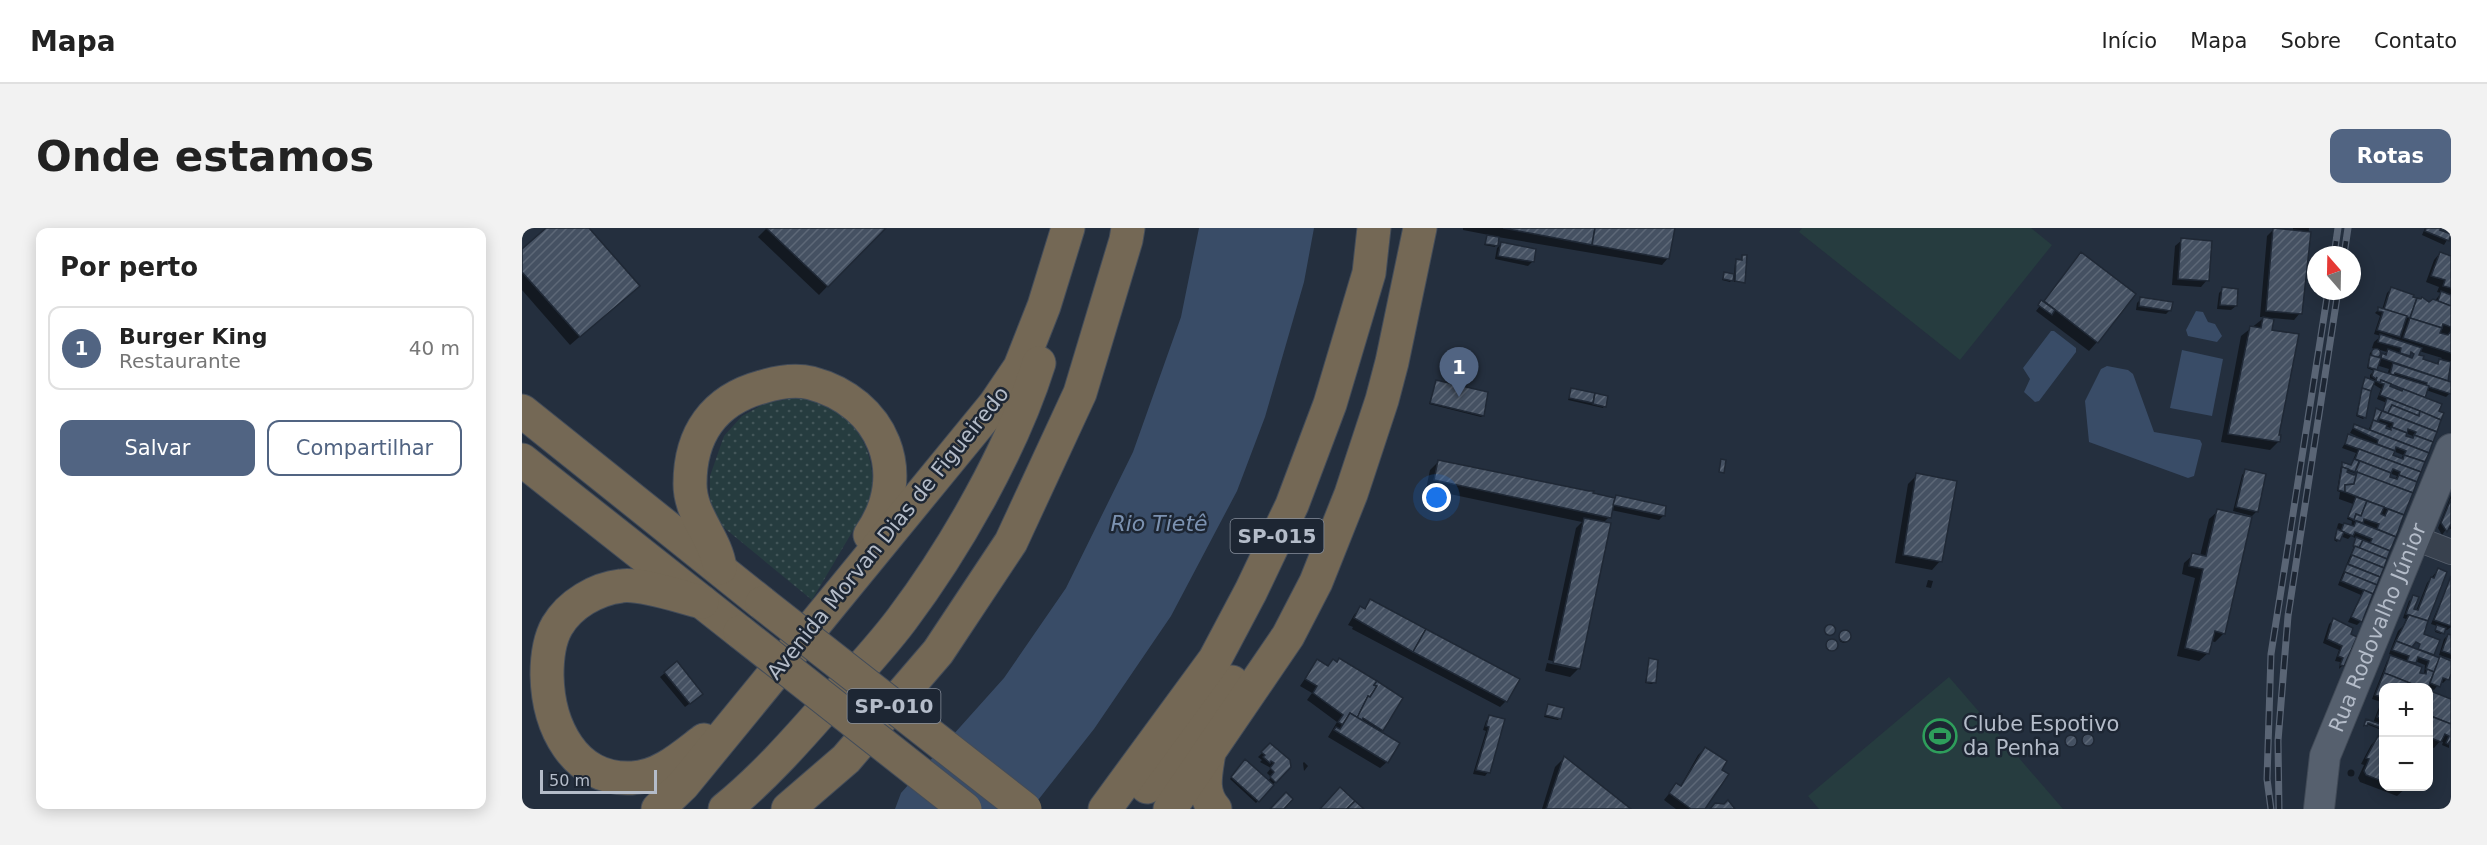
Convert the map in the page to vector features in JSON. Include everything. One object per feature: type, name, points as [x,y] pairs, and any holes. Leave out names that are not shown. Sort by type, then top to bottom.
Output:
[{"type":"highway","name":"Avenida Morvan Dias de Figueiredo","points":[[658,809],[683,785],[995,404],[1020,367],[1044,306],[1068,228]]},
{"type":"highway","points":[[725,809],[740,797],[808,728],[902,619],[965,524],[1007,442],[1036,373],[1062,291],[1074,228]]},
{"type":"highway","points":[[788,809],[846,759],[938,652],[1011,542],[1080,393],[1128,228]]},
{"type":"highway","name":"SP-015","points":[[1105,809],[1215,659],[1292,505],[1330,404],[1369,273],[1374,228]]},
{"type":"highway","points":[[1170,809],[1288,636],[1316,582],[1351,494],[1382,400],[1420,228]]},
{"type":"highway","points":[[720,568],[718,553],[702,527],[693,505],[690,485],[694,450],[699,435],[718,409],[744,392],[781,381],[810,383],[841,395],[862,410],[876,427],[890,463],[889,498],[876,526],[834,586],[833,601]]},
{"type":"highway","name":"SP-010","points":[[522,411],[1025,809]]},
{"type":"highway","name":"SP-010","points":[[522,460],[965,809]]},
{"type":"highway","points":[[1129,809],[1186,741],[1288,610],[1316,582]]},
{"type":"highway","points":[[702,602],[635,586],[621,586],[597,592],[573,606],[556,627],[547,657],[550,703],[555,724],[579,760],[596,772],[613,777],[634,778],[664,769],[746,707]]},
{"type":"highway","points":[[1210,751],[1204,786],[1208,801],[1215,809]]},
{"type":"main road","name":"Rua Rodovalho Júnior","points":[[2319,809],[2325,756],[2451,449]]},
{"type":"street","points":[[2415,538],[2451,552]]},
{"type":"green space","points":[[1802,228],[2031,228],[2052,245],[1960,360],[1799,232]]},
{"type":"green space","points":[[794,398],[817,401],[832,408],[845,418],[863,441],[872,469],[871,500],[812,600],[717,522],[710,498],[710,476],[724,436],[742,416],[766,403]]},
{"type":"green space","name":"Clube Espotivo da Penha","points":[[1949,677],[2063,809],[1819,809],[1808,796]]},
{"type":"water","name":"Rio Tietê","points":[[1199,228],[1314,228],[1304,282],[1265,417],[1237,491],[1171,616],[1094,729],[1031,809],[895,809],[901,793],[1004,678],[1066,588],[1133,452],[1181,317]]},
{"type":"water","points":[[2196,311],[2203,312],[2208,322],[2215,324],[2222,336],[2217,342],[2188,336],[2186,330]]},
{"type":"water","points":[[2051,331],[2076,348],[2076,352],[2039,401],[2035,402],[2024,392],[2030,379],[2023,368]]},
{"type":"water","points":[[2182,350],[2223,359],[2212,416],[2170,408]]},
{"type":"water","points":[[2107,366],[2128,370],[2133,374],[2154,432],[2200,440],[2202,444],[2194,476],[2188,478],[2089,442],[2085,401],[2101,369]]},
{"type":"building","points":[[546,228],[589,228],[640,286],[580,337],[522,272],[522,249]]},
{"type":"building","points":[[766,228],[886,228],[828,287]]},
{"type":"building","points":[[1503,228],[1595,228],[1592,245]]},
{"type":"building","points":[[1595,228],[1675,228],[1669,259],[1592,245]]},
{"type":"building","points":[[2273,228],[2311,232],[2309,246],[2307,246],[2302,314],[2266,311]]},
{"type":"building","points":[[2426,228],[2441,228],[2440,230],[2451,234],[2449,241],[2425,231]]},
{"type":"building","points":[[1487,235],[1499,237],[1498,246],[1485,244]]},
{"type":"building","points":[[2181,238],[2212,241],[2209,281],[2178,279]]},
{"type":"building","points":[[1501,242],[1536,249],[1534,262],[1498,256]]},
{"type":"building","points":[[2081,252],[2136,294],[2098,343],[2044,301]]},
{"type":"building","points":[[2440,252],[2451,256],[2451,288],[2443,286],[2445,280],[2431,276]]},
{"type":"building","points":[[1742,255],[1747,255],[1745,283],[1735,281],[1736,259],[1742,260]]},
{"type":"building","points":[[1724,272],[1734,274],[1733,281],[1723,279]]},
{"type":"building","points":[[2222,287],[2238,289],[2237,306],[2220,305]]},
{"type":"building","points":[[2391,287],[2417,298],[2410,318],[2384,309]]},
{"type":"building","points":[[2441,291],[2451,295],[2451,306],[2438,301]]},
{"type":"building","points":[[2140,297],[2173,302],[2171,311],[2139,306]]},
{"type":"building","points":[[2422,297],[2429,302],[2433,299],[2451,306],[2451,327],[2443,324],[2442,328],[2410,318],[2417,298]]},
{"type":"building","points":[[2041,300],[2055,310],[2052,315],[2038,305]]},
{"type":"building","points":[[2378,307],[2407,316],[2400,337],[2377,330],[2383,312],[2378,311]]},
{"type":"building","points":[[2263,317],[2274,319],[2272,330],[2299,334],[2279,435],[2281,435],[2280,442],[2228,434],[2250,326],[2261,328]]},
{"type":"building","points":[[2410,318],[2442,328],[2440,333],[2448,335],[2451,331],[2451,353],[2403,338]]},
{"type":"building","points":[[2380,334],[2422,348],[2419,355],[2424,356],[2423,359],[2438,364],[2439,359],[2451,362],[2448,381],[2381,358],[2382,353],[2386,355],[2388,349],[2412,358],[2414,354],[2411,352],[2410,356],[2400,353],[2401,348],[2378,342]]},
{"type":"building","points":[[2376,349],[2380,353],[2376,357],[2372,353]]},
{"type":"building","points":[[2370,355],[2381,358],[2377,370],[2368,367]]},
{"type":"building","points":[[2393,363],[2451,382],[2451,394],[2426,386],[2427,383],[2395,373],[2390,374]]},
{"type":"building","points":[[2374,369],[2429,386],[2425,398],[2381,380],[2380,383],[2376,381],[2377,377],[2376,379],[2372,376]]},
{"type":"building","points":[[2365,377],[2375,381],[2371,391],[2362,388]]},
{"type":"building","points":[[1436,380],[1488,392],[1484,416],[1430,403]]},
{"type":"building","points":[[2381,380],[2402,391],[2403,389],[2442,404],[2439,411],[2444,413],[2441,420],[2380,395],[2384,384],[2380,383]]},
{"type":"building","points":[[1571,388],[1595,393],[1593,403],[1569,398]]},
{"type":"building","points":[[2362,388],[2371,391],[2366,418],[2357,415]]},
{"type":"building","points":[[1595,393],[1608,396],[1606,407],[1593,404]]},
{"type":"building","points":[[2387,398],[2420,411],[2419,416],[2392,405],[2388,413],[2383,411]]},
{"type":"building","points":[[2392,405],[2419,416],[2420,411],[2441,420],[2437,432],[2388,413]]},
{"type":"building","points":[[2376,408],[2382,411],[2377,422],[2373,420]]},
{"type":"building","points":[[2382,411],[2437,432],[2433,442],[2414,435],[2416,432],[2408,429],[2407,433],[2392,427],[2393,423],[2380,419],[2377,422]]},
{"type":"building","points":[[2373,420],[2387,425],[2386,428],[2391,430],[2391,427],[2407,433],[2406,436],[2413,438],[2414,435],[2433,442],[2429,453],[2370,430]]},
{"type":"building","points":[[2354,424],[2429,453],[2425,462],[2404,455],[2406,451],[2396,447],[2395,451],[2377,444],[2378,440],[2353,428]]},
{"type":"building","points":[[2348,434],[2395,451],[2393,455],[2403,459],[2404,455],[2425,462],[2421,472],[2345,444]]},
{"type":"building","points":[[2359,449],[2421,472],[2417,482],[2399,475],[2400,472],[2393,469],[2391,473],[2355,459]]},
{"type":"building","points":[[1721,459],[1726,460],[1724,473],[1719,472]]},
{"type":"building","points":[[2354,459],[2359,461],[2355,472],[2342,467],[2342,462],[2351,465]]},
{"type":"building","points":[[1438,460],[1594,491],[1593,493],[1615,498],[1611,518],[1434,480]]},
{"type":"building","points":[[2360,461],[2391,473],[2390,477],[2397,479],[2399,475],[2417,482],[2413,493],[2355,472]]},
{"type":"building","points":[[2342,467],[2354,475],[2357,472],[2354,484],[2345,485],[2345,492],[2338,490]]},
{"type":"building","points":[[2245,469],[2266,474],[2258,512],[2236,507]]},
{"type":"building","points":[[2357,472],[2413,493],[2404,515],[2345,492],[2345,485],[2354,484]]},
{"type":"building","points":[[1916,473],[1957,481],[1942,562],[1903,555]]},
{"type":"building","points":[[1616,495],[1666,506],[1665,516],[1613,505]]},
{"type":"building","points":[[2356,497],[2367,501],[2361,516],[2356,514],[2354,520],[2348,517]]},
{"type":"building","points":[[2451,499],[2451,524],[2447,532],[2441,523]]},
{"type":"building","points":[[2367,501],[2384,507],[2381,514],[2385,516],[2388,509],[2404,515],[2396,537],[2377,529],[2379,524],[2364,519],[2363,523],[2354,520],[2356,514],[2361,516]]},
{"type":"building","points":[[2217,509],[2252,517],[2225,634],[2215,631],[2209,654],[2185,648],[2203,569],[2189,566],[2192,553],[2206,556]]},
{"type":"building","points":[[1584,518],[1611,523],[1580,669],[1553,663]]},
{"type":"building","points":[[2356,521],[2396,537],[2390,551],[2370,543],[2372,539],[2355,532],[2353,536],[2341,531],[2344,523],[2354,526]]},
{"type":"building","points":[[2337,529],[2344,532],[2340,541],[2335,539]]},
{"type":"building","points":[[2356,537],[2363,540],[2359,548],[2353,546]]},
{"type":"building","points":[[2363,540],[2390,551],[2387,559],[2359,548]]},
{"type":"building","points":[[2355,546],[2387,559],[2384,568],[2351,555]]},
{"type":"building","points":[[2352,555],[2384,568],[2380,577],[2348,564]]},
{"type":"building","points":[[2347,564],[2380,577],[2377,585],[2344,572]]},
{"type":"building","points":[[2438,568],[2447,572],[2428,621],[2406,614],[2413,595],[2419,597],[2414,609],[2418,610],[2431,577],[2434,578]]},
{"type":"building","points":[[2345,572],[2377,585],[2373,594],[2341,581]]},
{"type":"building","points":[[2451,576],[2451,626],[2434,620]]},
{"type":"building","points":[[2364,590],[2373,594],[2362,622],[2351,617]]},
{"type":"building","points":[[1370,599],[1426,629],[1413,652],[1354,618],[1360,606],[1365,609]]},
{"type":"building","points":[[2409,615],[2428,621],[2424,634],[2440,640],[2434,655],[2418,649],[2420,644],[2416,642],[2412,647],[2396,641]]},
{"type":"building","points":[[2333,618],[2353,628],[2351,634],[2357,637],[2344,666],[2340,665],[2343,658],[2338,656],[2342,646],[2327,639]]},
{"type":"building","points":[[1830,625],[1834,626],[1834,634],[1830,635],[1826,634],[1825,630],[1826,626]]},
{"type":"building","points":[[2437,625],[2446,628],[2444,634],[2435,630]]},
{"type":"building","points":[[1426,629],[1520,679],[1507,702],[1413,652]]},
{"type":"building","points":[[1845,630],[1851,636],[1845,642],[1839,636]]},
{"type":"building","points":[[2448,634],[2451,635],[2451,654],[2442,651]]},
{"type":"building","points":[[1832,639],[1838,645],[1832,651],[1826,645]]},
{"type":"building","points":[[2396,641],[2440,658],[2434,672],[2426,669],[2429,661],[2418,657],[2416,663],[2407,661],[2409,656],[2392,650]]},
{"type":"building","points":[[2390,655],[2422,667],[2420,673],[2426,674],[2427,669],[2434,672],[2430,683],[2409,683],[2384,673]]},
{"type":"building","points":[[2440,656],[2451,661],[2449,680],[2443,678],[2440,687],[2430,683]]},
{"type":"building","points":[[1339,658],[1377,681],[1374,685],[1377,686],[1370,697],[1368,696],[1357,718],[1350,713],[1343,725],[1338,722],[1343,715],[1313,693],[1317,686],[1305,679],[1317,659],[1328,666],[1333,659],[1337,662]]},
{"type":"building","points":[[1649,658],[1658,660],[1656,683],[1646,682]]},
{"type":"building","points":[[677,661],[703,694],[690,704],[664,672]]},
{"type":"building","points":[[2384,673],[2409,683],[2380,683]]},
{"type":"building","points":[[1377,681],[1403,698],[1383,731],[1363,718],[1362,720],[1357,718],[1368,696],[1370,697],[1377,686],[1374,685]]},
{"type":"building","points":[[2433,692],[2451,699],[2451,724],[2433,717]]},
{"type":"building","points":[[1548,704],[1564,708],[1561,719],[1545,715]]},
{"type":"building","points":[[1350,713],[1400,743],[1388,763],[1334,730],[1336,727],[1340,729]]},
{"type":"building","points":[[1489,715],[1505,719],[1490,773],[1476,770],[1489,727],[1486,726]]},
{"type":"building","points":[[2433,717],[2451,724],[2451,740],[2448,744],[2446,743],[2449,736],[2445,734],[2441,742],[2433,739]]},
{"type":"building","points":[[2366,719],[2379,724],[2379,727],[2368,723],[2367,726],[2364,725]]},
{"type":"building","points":[[2088,734],[2094,740],[2088,746],[2082,740]]},
{"type":"building","points":[[2071,735],[2077,741],[2071,747],[2065,741]]},
{"type":"building","points":[[2379,736],[2379,780],[2366,775],[2364,771],[2369,759],[2366,758]]},
{"type":"building","points":[[2049,741],[2055,747],[2048,753],[2043,747]]},
{"type":"building","points":[[1270,743],[1290,760],[1291,767],[1276,783],[1270,777],[1274,772],[1270,768],[1274,763],[1271,761],[1270,763],[1261,752]]},
{"type":"building","points":[[1705,747],[1727,761],[1722,770],[1729,774],[1705,809],[1691,809],[1669,793],[1676,783],[1681,786]]},
{"type":"building","points":[[1564,756],[1631,809],[1546,809]]},
{"type":"building","points":[[1245,759],[1274,785],[1259,802],[1231,777]]},
{"type":"building","points":[[1340,787],[1355,801],[1347,809],[1320,809]]},
{"type":"building","points":[[1286,792],[1293,799],[1284,809],[1270,809]]},
{"type":"building","points":[[1728,800],[1735,809],[1710,809],[1715,803],[1724,804]]},
{"type":"building","points":[[1355,801],[1364,809],[1347,809]]},
{"type":"railway","points":[[2335,246],[2338,228]]},
{"type":"railway","points":[[2345,246],[2348,228]]},
{"type":"railway","points":[[2271,809],[2267,779],[2271,654],[2327,300]]},
{"type":"railway","points":[[2279,809],[2278,741],[2288,616],[2337,300]]},
{"type":"place","name":"Burger King","points":[[1459,397]]},
{"type":"place","name":"Clube Espotivo da Penha","points":[[1940,736]]}]
